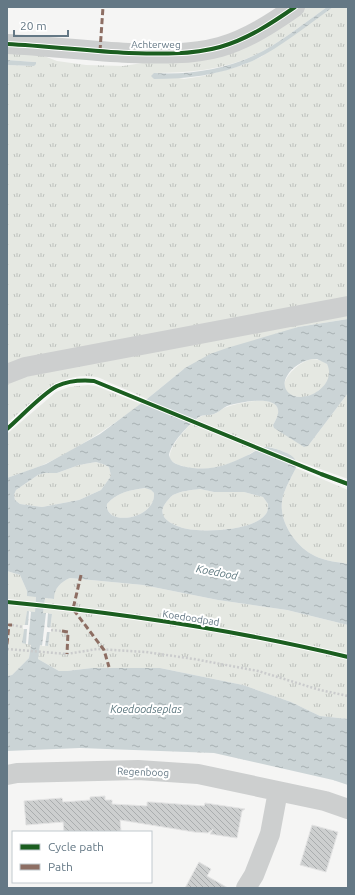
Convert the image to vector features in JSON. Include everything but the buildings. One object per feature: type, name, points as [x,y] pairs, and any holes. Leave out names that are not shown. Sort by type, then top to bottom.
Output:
[{"type":"street","name":"Achterweg","points":[[7,44],[161,54],[202,51],[221,47],[244,38],[273,22],[295,7]]},
{"type":"street","points":[[7,374],[24,367],[348,306]]},
{"type":"street","name":"Regenboog","points":[[7,775],[17,773],[138,770],[198,774],[325,801],[348,809]]},
{"type":"street","points":[[246,888],[254,875],[270,834],[278,791]]},
{"type":"path","points":[[12,625],[23,627]]},
{"type":"path","points":[[51,630],[62,631]]},
{"type":"path","points":[[7,649],[67,654],[97,649],[146,652],[258,671],[320,690],[348,696]]},
{"type":"green space","points":[[303,7],[327,7],[282,40],[253,56],[217,68],[154,73],[184,79],[203,76],[240,66],[261,57],[333,7],[348,7],[348,302],[7,370],[7,65],[34,66],[34,62],[7,60],[7,48],[44,56],[57,61],[86,65],[123,66],[162,60]]},
{"type":"green space","points":[[348,311],[348,319],[298,327],[185,368],[147,399],[96,377],[82,376],[70,378],[58,383],[37,397],[7,423],[7,380]]},
{"type":"green space","points":[[312,359],[323,361],[329,366],[330,372],[328,380],[317,392],[309,396],[300,397],[290,395],[285,390],[284,385],[286,378],[297,366]]},
{"type":"green space","points":[[88,385],[96,386],[141,404],[107,428],[60,457],[7,478],[7,434],[56,392],[69,387]]},
{"type":"green space","points":[[348,393],[348,479],[295,460],[293,457],[277,449],[268,447],[258,449],[225,465],[202,469],[179,465],[170,459],[172,448],[176,441],[197,419],[204,415],[216,413],[223,408],[232,405],[256,401],[271,402],[276,405],[278,414],[273,425],[308,446]]},
{"type":"green space","points":[[96,462],[109,467],[111,476],[101,490],[79,500],[42,507],[20,504],[15,500],[14,495],[16,490],[38,475],[45,473],[57,473],[79,465]]},
{"type":"green space","points":[[296,468],[348,490],[348,564],[315,556],[300,545],[288,530],[282,512],[282,502],[285,490]]},
{"type":"green space","points":[[146,488],[154,493],[152,502],[147,509],[139,514],[121,518],[113,516],[108,511],[107,504],[115,497],[129,491]]},
{"type":"green space","points":[[200,489],[214,492],[244,492],[263,497],[268,504],[267,511],[265,515],[249,524],[226,529],[191,530],[179,527],[166,520],[162,513],[163,509],[165,504],[173,495]]},
{"type":"green space","points":[[7,571],[20,575],[27,591],[36,597],[35,612],[27,611],[23,643],[31,644],[29,658],[12,675],[7,676]]},
{"type":"green space","points":[[70,578],[143,585],[218,600],[287,610],[348,625],[348,719],[320,716],[291,702],[243,685],[160,668],[92,668],[59,671],[38,659],[40,645],[48,646],[52,614],[43,613],[45,598],[53,599],[58,586]]},
{"type":"water","points":[[327,7],[333,7],[282,44],[250,62],[227,70],[203,75],[154,79],[151,76],[154,73],[192,72],[217,68],[241,61],[272,46]]},
{"type":"water","points":[[7,60],[36,62],[36,64],[34,66],[7,65]]},
{"type":"water","points":[[348,319],[348,393],[308,446],[304,447],[274,428],[273,425],[277,418],[278,412],[276,405],[271,402],[256,401],[227,406],[214,414],[199,417],[181,434],[170,450],[169,455],[171,460],[176,464],[192,468],[208,468],[223,465],[264,447],[279,450],[293,457],[296,462],[296,468],[285,490],[282,502],[284,521],[294,538],[307,551],[323,559],[348,564],[348,625],[287,610],[218,600],[143,585],[70,578],[59,586],[55,592],[54,599],[45,598],[43,613],[52,614],[48,646],[40,645],[38,659],[59,671],[92,668],[160,668],[243,685],[291,702],[320,716],[348,719],[348,785],[333,780],[214,753],[80,748],[7,751],[7,676],[12,675],[29,658],[31,645],[22,643],[27,611],[35,612],[36,597],[27,596],[27,591],[20,575],[7,571],[7,478],[46,464],[100,434],[185,368],[210,354],[298,327]],"holes":[[[317,359],[327,364],[329,370],[327,381],[324,386],[314,394],[302,397],[293,396],[285,388],[285,380],[294,367],[308,360]],[[96,462],[103,464],[109,467],[111,476],[101,490],[79,500],[42,507],[20,504],[15,500],[14,495],[16,490],[38,475],[45,473],[57,473],[79,465]],[[145,488],[151,490],[154,493],[152,502],[147,509],[139,514],[121,518],[113,516],[108,511],[107,504],[120,494]],[[200,489],[214,492],[244,492],[263,497],[268,504],[267,511],[265,515],[258,520],[238,527],[213,530],[191,530],[170,523],[166,520],[162,513],[165,504],[173,495]]]},
{"type":"pier","points":[[29,611],[31,612],[28,644],[26,644],[27,629],[23,629],[23,625],[28,625]]},
{"type":"pier","points":[[46,613],[48,613],[47,627],[52,628],[51,632],[47,632],[45,646],[42,646]]},
{"type":"marked path","points":[[100,51],[103,7]]},
{"type":"marked path","points":[[81,575],[73,609],[104,650],[109,667]]},
{"type":"marked path","points":[[7,644],[9,625],[12,625]]},
{"type":"marked path","points":[[62,631],[68,632],[67,654]]},
{"type":"cycle path","points":[[7,44],[129,53],[186,53],[209,50],[240,40],[269,25],[295,7]]},
{"type":"cycle path","points":[[7,429],[38,400],[57,386],[75,381],[94,381],[348,484]]},
{"type":"cycle path","name":"Koedoodpad","points":[[7,602],[135,617],[264,639],[348,657]]},
{"type":"water label","name":"Koedood","points":[[217,572]]},
{"type":"water label","name":"Koedoodseplas","points":[[146,709]]}]
